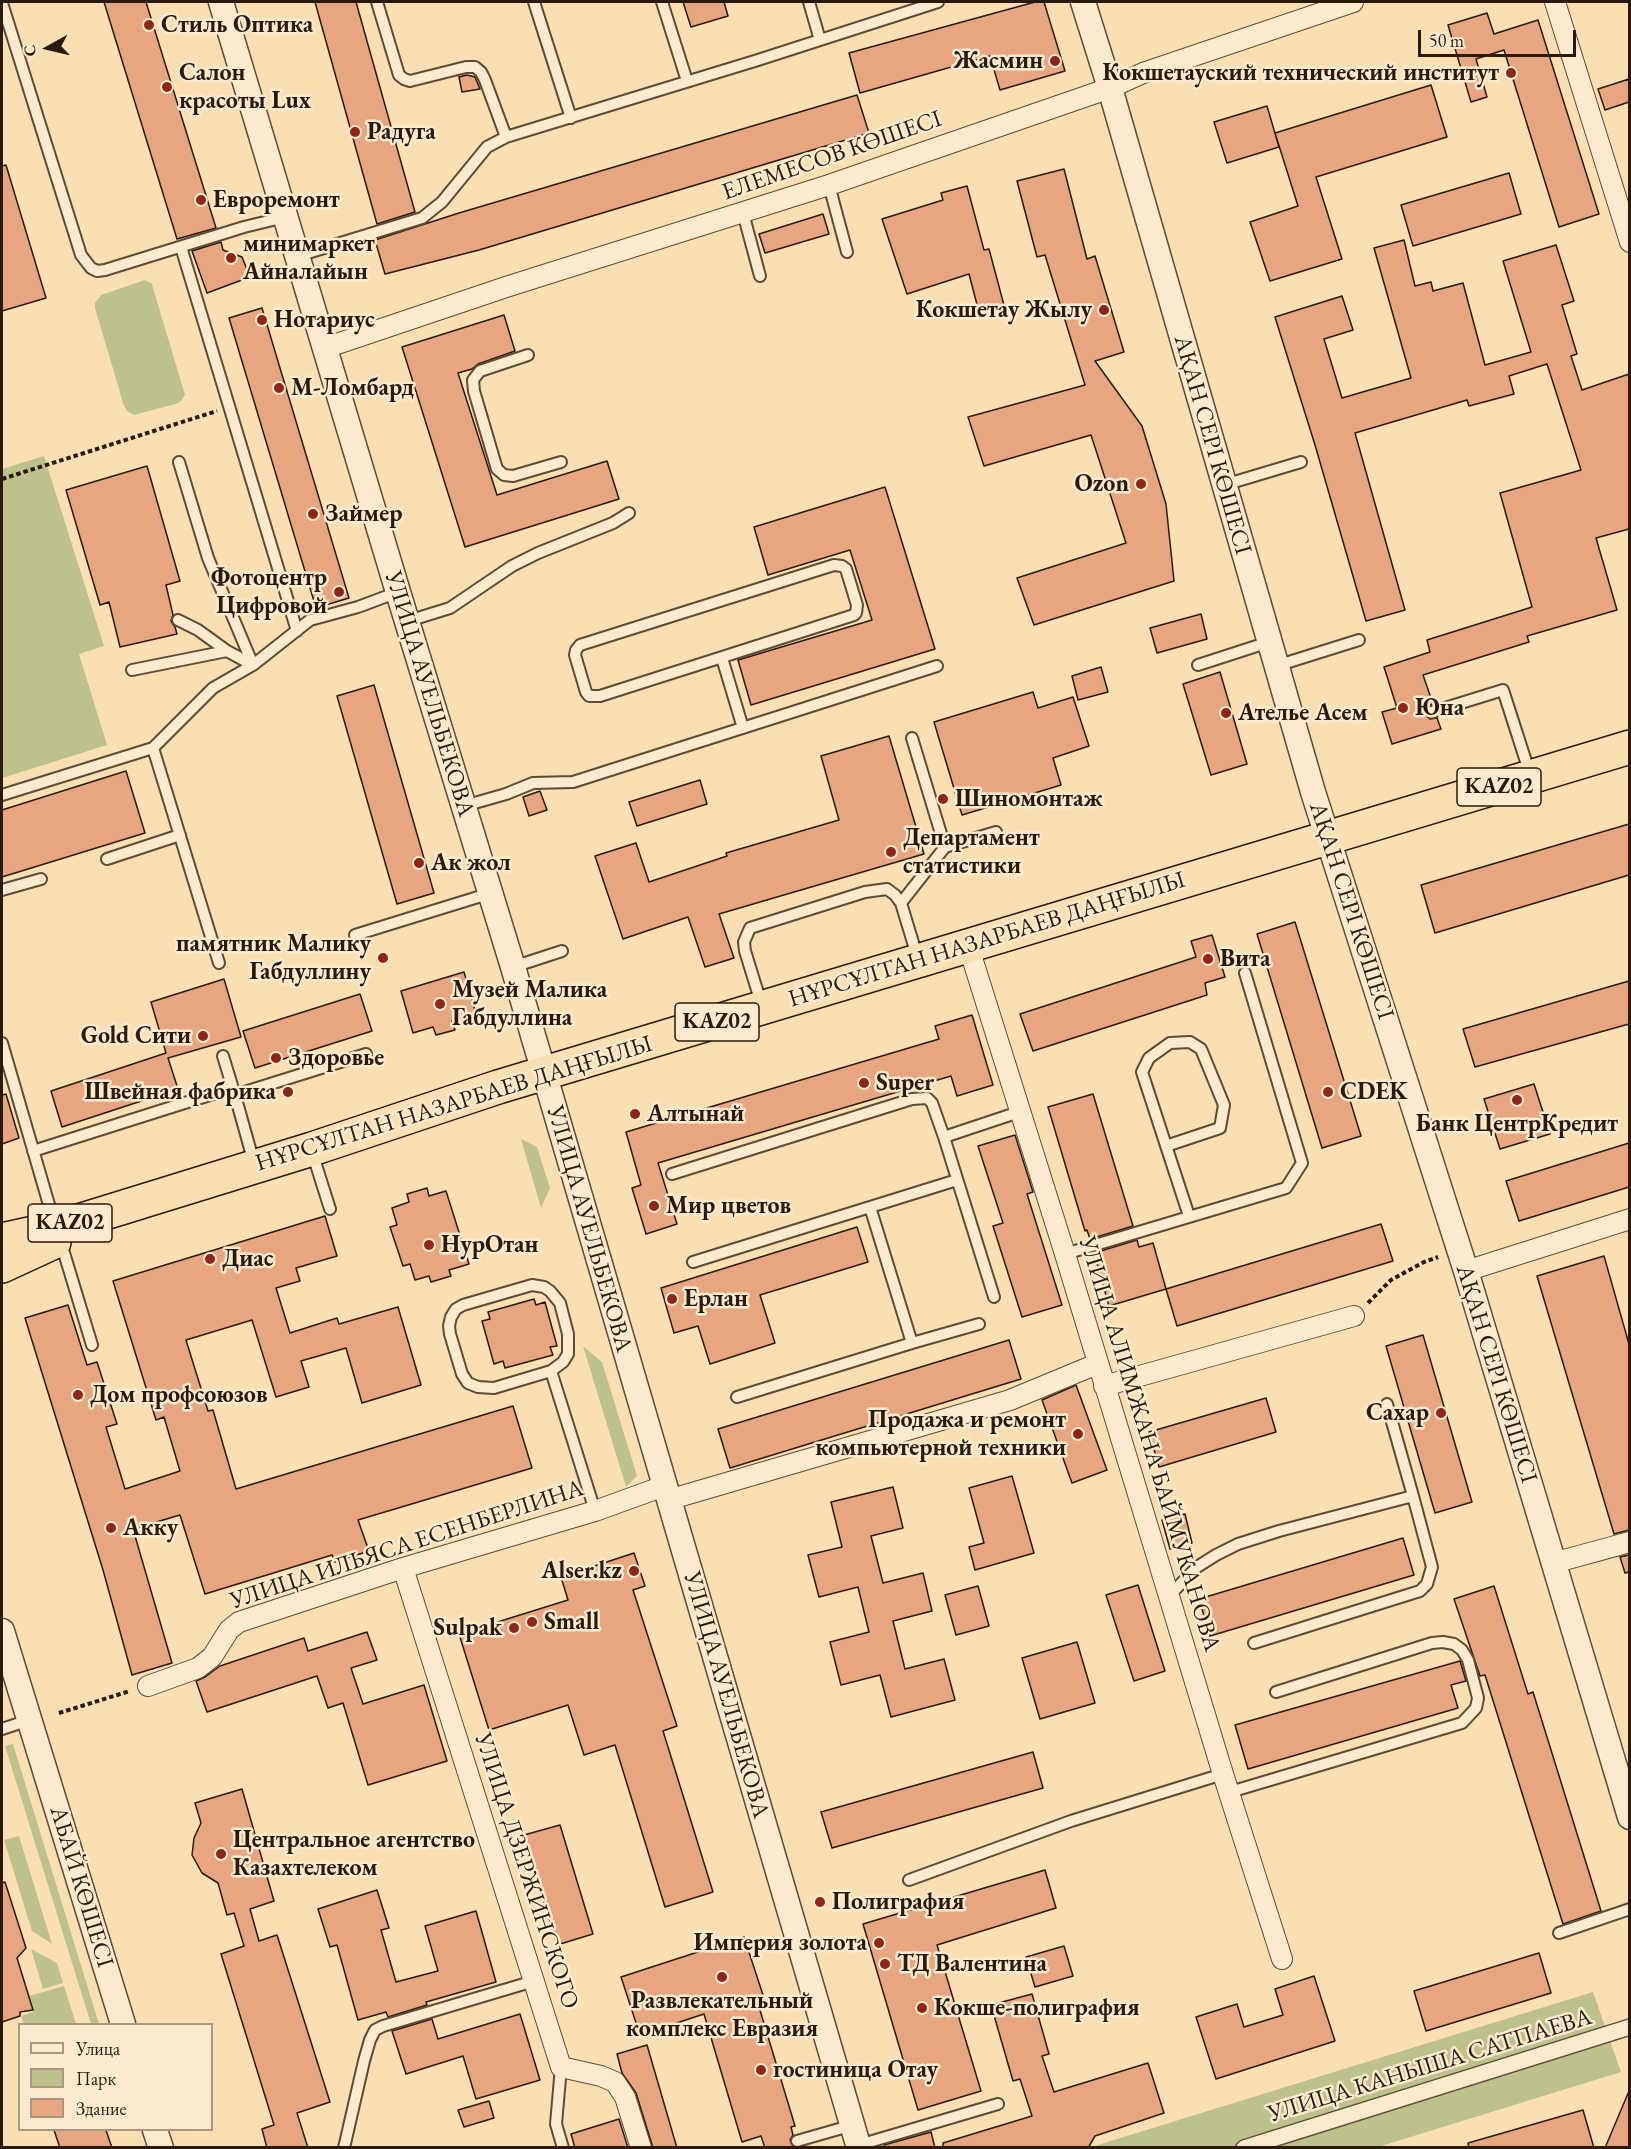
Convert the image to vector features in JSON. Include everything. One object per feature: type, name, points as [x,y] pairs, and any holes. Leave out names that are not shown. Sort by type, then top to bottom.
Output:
[{"type":"highway","name":"НҰРСҰЛТАН НАЗАРБАЕВ ДАҢҒЫЛЫ","points":[[2,1240],[56,1228],[312,1149],[544,1073],[1629,747]]},
{"type":"highway","points":[[2,1266],[56,1227],[137,1203]]},
{"type":"highway","points":[[2,1221],[56,1227]]},
{"type":"street","name":"УЛИЦА АУЕЛЬБЕКОВА","points":[[221,2],[491,893],[857,2139]]},
{"type":"street","name":"АҚАН СЕРІ КӨШЕСІ","points":[[1083,2],[1110,88],[1276,666],[1462,1261],[1629,1816]]},
{"type":"street","name":"ЕЛЕМЕСОВ КӨШЕСІ","points":[[325,348],[506,287],[829,185],[1110,88],[1143,73],[1353,2]]},
{"type":"street","points":[[1555,2],[1629,242]]},
{"type":"street","name":"УЛИЦА АЛИМЖАНА БАЙМУКАНОВА","points":[[968,945],[1282,1959]]},
{"type":"street","points":[[1462,1261],[1629,1219]]},
{"type":"street","points":[[1104,1386],[1354,1316]]},
{"type":"street","name":"УЛИЦА ИЛЬЯСА ЕСЕНБЕРЛИНА","points":[[148,1686],[198,1668],[212,1657],[229,1630],[239,1622],[595,1511],[1010,1400],[1097,1364]]},
{"type":"street","points":[[1553,1563],[1629,1542]]},
{"type":"street","name":"УЛИЦА ДЗЕРЖИНСКОГО","points":[[403,1569],[561,2067]]},
{"type":"street","points":[[2,1631],[29,1720]]},
{"type":"street","name":"АБАЙ КӨШЕСІ","points":[[29,1720],[122,2023]]},
{"type":"street","name":"УЛИЦА КАНЫША САТПАЕВА","points":[[1244,2148],[1629,2027]]},
{"type":"street","points":[[561,2067],[601,2076],[615,2082],[625,2097],[641,2148]]},
{"type":"street","points":[[156,2131],[161,2148]]},
{"type":"lane","points":[[377,2],[399,75],[410,81],[466,67],[475,67],[485,80],[506,137]]},
{"type":"lane","points":[[534,2],[571,117]]},
{"type":"lane","points":[[662,2],[687,81]]},
{"type":"lane","points":[[808,2],[820,40]]},
{"type":"lane","points":[[298,256],[422,218],[442,202],[487,147],[506,137],[938,2]]},
{"type":"lane","points":[[2,3],[84,262],[91,268],[97,271],[105,270],[243,227],[285,217]]},
{"type":"lane","points":[[829,185],[847,252]]},
{"type":"lane","points":[[743,213],[760,276]]},
{"type":"lane","points":[[181,247],[297,631]]},
{"type":"lane","points":[[528,355],[480,371],[473,380],[474,391],[497,469],[504,475],[513,476],[561,462]]},
{"type":"lane","points":[[179,462],[208,558],[253,665]]},
{"type":"lane","points":[[1224,486],[1301,462]]},
{"type":"lane","points":[[408,621],[450,609],[512,566],[538,553],[614,524],[629,513]]},
{"type":"lane","points":[[834,565],[846,569],[857,605],[854,615],[722,658],[594,698],[589,696],[583,687],[575,655],[576,650],[586,642],[834,565]]},
{"type":"lane","points":[[2,795],[153,748],[213,688],[253,665],[310,620],[358,607],[398,592]]},
{"type":"lane","points":[[178,621],[198,630],[227,651],[253,665]]},
{"type":"lane","points":[[1276,666],[1359,640]]},
{"type":"lane","points":[[1198,664],[1269,642]]},
{"type":"lane","points":[[132,669],[227,651]]},
{"type":"lane","points":[[722,658],[743,728]]},
{"type":"lane","points":[[464,806],[506,794],[533,783],[573,782],[937,666]]},
{"type":"lane","points":[[1432,712],[1503,690],[1531,777]]},
{"type":"lane","points":[[912,738],[945,847]]},
{"type":"lane","points":[[153,748],[219,963]]},
{"type":"lane","points":[[901,903],[945,847],[996,832]]},
{"type":"lane","points":[[107,859],[180,835]]},
{"type":"lane","points":[[2,890],[41,879]]},
{"type":"lane","points":[[763,1009],[744,942],[750,928],[768,921],[876,890],[886,890],[895,895],[901,903],[919,961]]},
{"type":"lane","points":[[355,935],[491,893]]},
{"type":"lane","points":[[513,967],[562,951]]},
{"type":"lane","points":[[1065,1254],[1286,1188],[1302,1163],[1245,973]]},
{"type":"lane","points":[[1166,1146],[1220,1128],[1224,1105],[1201,1049],[1190,1042],[1170,1043],[1149,1058],[1142,1072],[1166,1146],[1189,1216]]},
{"type":"lane","points":[[2,1043],[92,1345]]},
{"type":"lane","points":[[33,1151],[366,1054]]},
{"type":"lane","points":[[223,1056],[255,1166]]},
{"type":"lane","points":[[672,1174],[920,1097],[927,1098],[932,1103],[944,1137],[994,1297]]},
{"type":"lane","points":[[944,1137],[1019,1113]]},
{"type":"lane","points":[[312,1149],[330,1209]]},
{"type":"lane","points":[[693,1262],[957,1180]]},
{"type":"lane","points":[[870,1207],[912,1343]]},
{"type":"lane","points":[[532,1286],[544,1287],[556,1296],[560,1303],[568,1334],[568,1354],[563,1362],[551,1371],[494,1388],[478,1388],[468,1383],[462,1374],[450,1334],[451,1317],[456,1309],[464,1305],[532,1286]]},
{"type":"lane","points":[[737,1397],[979,1324]]},
{"type":"lane","points":[[551,1371],[595,1511]]},
{"type":"lane","points":[[1254,1643],[1420,1591],[1427,1584],[1432,1567],[1387,1404]]},
{"type":"lane","points":[[1168,1596],[1197,1567],[1216,1554],[1238,1544],[1413,1496]]},
{"type":"lane","points":[[909,1880],[1071,1821],[1462,1723],[1476,1708],[1478,1698],[1468,1660],[1462,1650],[1454,1644],[1443,1642],[1432,1643],[1276,1692]]},
{"type":"lane","points":[[2,1729],[29,1720]]},
{"type":"lane","points":[[1559,1933],[1629,1909]]},
{"type":"lane","points":[[344,2148],[364,2061],[375,2030],[534,1981]]},
{"type":"lane","points":[[561,2067],[556,2124],[563,2148]]},
{"type":"lane","points":[[797,2141],[857,2139],[998,2104]]},
{"type":"path","points":[[2,479],[229,408]]},
{"type":"path","points":[[1354,1316],[1391,1280],[1424,1262],[1462,1261]]},
{"type":"path","points":[[59,1713],[148,1686]]},
{"type":"green space","points":[[145,280],[152,284],[185,395],[180,402],[175,404],[134,415],[124,406],[95,303],[101,295]]},
{"type":"green space","points":[[44,456],[104,646],[79,654],[107,745],[2,778],[2,469]]},
{"type":"green space","points":[[521,1139],[537,1147],[550,1188],[541,1208]]},
{"type":"green space","points":[[583,1346],[602,1362],[637,1476],[626,1487]]},
{"type":"green space","points":[[13,1744],[99,2023],[91,2023],[5,1746]]},
{"type":"green space","points":[[19,1836],[52,1944],[32,1931],[4,1840]]},
{"type":"green space","points":[[31,1949],[57,1963],[63,1983],[43,1989]]},
{"type":"green space","points":[[64,1986],[76,2023],[24,2023],[21,2016],[33,2012],[29,1996]]},
{"type":"green space","points":[[1593,1992],[1621,2072],[1378,2147],[1088,2148]]},
{"type":"building","points":[[104,2],[146,2],[216,228],[177,239]]},
{"type":"building","points":[[315,2],[356,2],[415,212],[377,224]]},
{"type":"building","points":[[683,2],[724,2],[728,16],[691,27]]},
{"type":"building","points":[[1035,2],[1044,2],[1065,71],[1000,90],[990,56],[860,93],[849,53]]},
{"type":"building","points":[[1487,13],[1494,34],[1538,20],[1599,214],[1559,227],[1504,50],[1476,59],[1487,97],[1471,102],[1448,25]]},
{"type":"building","points":[[467,75],[475,77],[480,89],[462,92],[459,77]]},
{"type":"building","points":[[1629,79],[1629,102],[1605,110],[1598,89]]},
{"type":"building","points":[[1431,85],[1447,137],[1316,177],[1342,259],[1270,281],[1250,222],[1298,206],[1275,133]]},
{"type":"building","points":[[857,95],[869,133],[479,250],[385,274],[375,240]]},
{"type":"building","points":[[1267,106],[1279,147],[1227,163],[1214,122]]},
{"type":"building","points":[[6,165],[46,298],[2,311],[2,166]]},
{"type":"building","points":[[1064,169],[1087,259],[1095,256],[1124,352],[1095,361],[1142,426],[1166,504],[1174,581],[1034,625],[1017,578],[1126,543],[1091,435],[984,466],[968,417],[1085,385],[1045,255],[1037,257],[1017,181]]},
{"type":"building","points":[[1509,173],[1521,214],[1413,246],[1401,205]]},
{"type":"building","points":[[967,186],[984,250],[989,249],[1005,309],[980,316],[969,274],[907,294],[882,219],[943,200],[941,193]]},
{"type":"building","points":[[823,214],[829,234],[765,253],[759,234]]},
{"type":"building","points":[[1404,240],[1415,286],[1431,282],[1433,291],[1463,283],[1485,365],[1531,352],[1503,261],[1556,245],[1574,301],[1562,305],[1577,354],[1571,356],[1582,390],[1629,374],[1629,529],[1596,538],[1617,610],[1527,636],[1529,642],[1423,675],[1433,704],[1426,707],[1425,715],[1430,719],[1437,718],[1441,729],[1392,744],[1382,712],[1397,708],[1384,667],[1430,652],[1427,640],[1532,607],[1500,493],[1581,470],[1547,364],[1509,376],[1514,394],[1469,406],[1467,400],[1355,433],[1405,610],[1366,621],[1275,317],[1342,296],[1353,330],[1324,339],[1342,398],[1411,378],[1374,248]]},
{"type":"building","points":[[221,242],[223,250],[242,257],[250,277],[207,293],[192,251]]},
{"type":"building","points":[[262,308],[349,598],[316,608],[229,318]]},
{"type":"building","points":[[504,315],[515,351],[458,373],[497,495],[607,461],[619,499],[465,547],[402,347]]},
{"type":"building","points":[[147,466],[180,581],[166,585],[173,615],[171,621],[177,634],[120,647],[109,602],[100,605],[66,490]]},
{"type":"building","points":[[885,487],[935,649],[751,705],[738,660],[872,620],[850,550],[768,575],[754,527]]},
{"type":"building","points":[[1201,614],[1207,639],[1157,653],[1150,628]]},
{"type":"building","points":[[1101,667],[1108,692],[1078,700],[1072,676]]},
{"type":"building","points":[[1220,672],[1247,764],[1211,775],[1183,684]]},
{"type":"building","points":[[374,685],[434,893],[397,904],[337,696]]},
{"type":"building","points":[[1033,692],[1038,708],[1073,697],[1089,746],[1053,758],[1061,785],[962,815],[934,722]]},
{"type":"building","points":[[889,736],[924,854],[719,914],[734,958],[705,967],[688,917],[623,939],[595,856],[636,843],[649,882],[727,856],[726,853],[839,820],[821,756]]},
{"type":"building","points":[[126,771],[145,833],[2,877],[2,810]]},
{"type":"building","points":[[700,780],[707,804],[637,826],[629,802]]},
{"type":"building","points":[[540,791],[547,810],[529,816],[523,797]]},
{"type":"building","points":[[1629,824],[1629,875],[1435,933],[1421,885]]},
{"type":"building","points":[[1295,922],[1361,1136],[1322,1148],[1257,934]]},
{"type":"building","points":[[1212,935],[1225,977],[1205,983],[1207,995],[1033,1051],[1020,1014],[1196,957],[1191,941]]},
{"type":"building","points":[[464,972],[476,1014],[452,1021],[455,1030],[436,1035],[433,1027],[413,1033],[401,991]]},
{"type":"building","points":[[224,979],[241,1037],[168,1058],[178,1089],[62,1127],[51,1091],[166,1053],[151,1002]]},
{"type":"building","points":[[1629,981],[1629,1024],[1475,1067],[1463,1029]]},
{"type":"building","points":[[360,994],[372,1031],[255,1068],[243,1031]]},
{"type":"building","points":[[972,1015],[993,1085],[957,1096],[951,1076],[658,1163],[677,1224],[646,1234],[632,1188],[641,1185],[626,1132],[939,1039],[935,1026]]},
{"type":"building","points":[[1534,1084],[1550,1134],[1500,1149],[1484,1099]]},
{"type":"building","points":[[6,1094],[19,1138],[2,1144],[2,1095]]},
{"type":"building","points":[[1093,1094],[1133,1226],[1090,1239],[1087,1230],[1085,1231],[1048,1107]]},
{"type":"building","points":[[1015,1135],[1033,1192],[1027,1194],[1062,1305],[1022,1317],[993,1226],[1003,1223],[978,1146]]},
{"type":"building","points":[[1629,1143],[1629,1187],[1519,1221],[1506,1181]]},
{"type":"building","name":"НурОтан","points":[[427,1188],[429,1196],[446,1191],[469,1264],[449,1270],[451,1276],[431,1282],[429,1276],[415,1280],[410,1264],[403,1266],[390,1227],[397,1225],[392,1208],[409,1202],[407,1194]]},
{"type":"building","points":[[325,1216],[337,1256],[296,1268],[300,1281],[276,1288],[290,1333],[337,1318],[339,1324],[398,1307],[421,1385],[362,1403],[346,1348],[301,1361],[309,1387],[276,1397],[252,1320],[186,1340],[208,1411],[213,1410],[236,1489],[513,1406],[532,1468],[358,1520],[369,1551],[335,1562],[332,1555],[205,1594],[180,1515],[133,1529],[172,1663],[132,1675],[103,1570],[25,1318],[68,1305],[87,1365],[97,1362],[117,1424],[106,1427],[125,1489],[180,1471],[164,1417],[156,1420],[113,1281]]},
{"type":"building","points":[[1381,1224],[1393,1261],[1177,1326],[1166,1289]]},
{"type":"building","points":[[857,1227],[868,1262],[760,1295],[775,1343],[710,1364],[698,1326],[674,1333],[661,1288]]},
{"type":"building","points":[[1137,1240],[1139,1247],[1153,1243],[1166,1289],[1109,1306],[1094,1253]]},
{"type":"building","points":[[1604,1256],[1629,1344],[1629,1530],[1614,1534],[1537,1276]]},
{"type":"building","points":[[534,1299],[536,1305],[545,1302],[557,1346],[550,1347],[553,1355],[505,1368],[503,1361],[494,1364],[482,1321],[490,1319],[488,1312]]},
{"type":"building","points":[[1423,1335],[1472,1502],[1435,1513],[1386,1346]]},
{"type":"building","points":[[1009,1340],[1021,1379],[730,1468],[718,1429]]},
{"type":"building","points":[[1076,1385],[1107,1470],[1072,1483],[1042,1400]]},
{"type":"building","points":[[1266,1398],[1276,1432],[1159,1467],[1149,1432]]},
{"type":"building","points":[[1012,1476],[1034,1553],[975,1570],[969,1547],[984,1543],[969,1488]]},
{"type":"building","points":[[893,1487],[903,1528],[871,1536],[883,1583],[923,1573],[932,1611],[893,1621],[905,1669],[944,1659],[955,1700],[891,1717],[880,1675],[841,1685],[830,1642],[869,1632],[858,1587],[819,1597],[808,1555],[842,1547],[831,1502]]},
{"type":"building","points":[[1185,1514],[1192,1543],[1170,1549],[1162,1520]]},
{"type":"building","points":[[1403,1538],[1414,1575],[1210,1636],[1199,1599]]},
{"type":"building","points":[[634,1553],[645,1586],[633,1590],[677,1726],[663,1731],[713,1892],[665,1907],[615,1745],[584,1755],[568,1705],[489,1730],[459,1634],[568,1600],[561,1577]]},
{"type":"building","points":[[1629,1555],[1629,1572],[1625,1573],[1620,1557]]},
{"type":"building","points":[[1138,1585],[1165,1671],[1134,1681],[1106,1595]]},
{"type":"building","points":[[978,1586],[989,1626],[956,1635],[945,1595]]},
{"type":"building","points":[[1494,1586],[1528,1694],[1533,1692],[1601,1911],[1563,1924],[1485,1675],[1480,1676],[1454,1599]]},
{"type":"building","points":[[367,1632],[377,1660],[351,1668],[363,1704],[424,1685],[447,1761],[368,1785],[343,1703],[328,1708],[317,1676],[207,1712],[196,1681],[220,1666],[304,1638],[308,1651]]},
{"type":"building","points":[[1077,1642],[1095,1703],[1040,1719],[1022,1658]]},
{"type":"building","points":[[1460,1661],[1466,1681],[1451,1685],[1458,1708],[1248,1769],[1235,1725]]},
{"type":"building","points":[[1033,1752],[1043,1788],[832,1848],[821,1812]]},
{"type":"building","points":[[242,1789],[274,1901],[250,1909],[259,1941],[277,1935],[330,2102],[297,2113],[308,2148],[267,2148],[262,2129],[274,2125],[221,1954],[244,1946],[234,1913],[227,1915],[218,1883],[202,1873],[192,1855],[194,1838],[201,1823],[195,1803]]},
{"type":"building","points":[[560,1825],[593,1934],[557,1945],[524,1835]]},
{"type":"building","name":"Кокше-полиграфия","points":[[1045,1870],[1056,1908],[937,1945],[981,2091],[918,2110],[863,1924]]},
{"type":"building","points":[[5,1882],[26,1948],[17,1958],[33,2010],[20,2012],[20,2016],[2,2022],[2,1883]]},
{"type":"building","points":[[377,1890],[389,1928],[381,1930],[396,1982],[438,1971],[425,1926],[476,1911],[496,1982],[426,2002],[427,2005],[388,2017],[386,2012],[358,2020],[337,1945],[330,1947],[318,1909]]},
{"type":"building","points":[[744,1937],[763,1995],[756,1997],[795,2126],[791,2127],[793,2135],[790,2140],[794,2148],[765,2148],[761,2136],[742,2142],[704,2014],[640,2035],[621,1977]]},
{"type":"building","points":[[1064,1946],[1073,1976],[1035,1987],[1026,1957]]},
{"type":"building","points":[[1539,1953],[1551,1993],[1426,2031],[1414,1991]]},
{"type":"building","points":[[1314,1976],[1335,2041],[1216,2079],[1196,2017],[1237,2004],[1244,2027],[1283,2015],[1275,1989]]},
{"type":"building","points":[[1032,1994],[1049,2054],[1042,2056],[1054,2092],[1148,2063],[1164,2113],[1095,2136],[1088,2148],[943,2148],[943,2143],[1032,2116],[1020,2079],[1013,2081],[991,2005]]},
{"type":"building","points":[[520,2014],[540,2080],[476,2099],[463,2056],[406,2074],[392,2031],[432,2019],[438,2039]]},
{"type":"building","points":[[647,2045],[677,2148],[653,2148],[636,2093],[622,2073],[617,2054]]},
{"type":"building","points":[[1629,2091],[1629,2148],[1605,2148]]},
{"type":"building","points":[[489,2101],[494,2118],[464,2127],[458,2110]]},
{"type":"building","points":[[1583,2110],[1594,2148],[1469,2148],[1468,2143]]},
{"type":"building","points":[[619,2119],[628,2148],[575,2148],[571,2134]]},
{"type":"building","points":[[54,2131],[106,2131],[112,2148],[60,2148]]},
{"type":"building","points":[[931,2132],[935,2148],[885,2148],[884,2145]]},
{"type":"place","name":"Стиль Оптика","points":[[149,25]]},
{"type":"place","name":"Жасмин","points":[[1055,61]]},
{"type":"place","name":"Кокшетауский технический институт","points":[[1511,73]]},
{"type":"place","name":"Салон красоты Lux","points":[[167,87]]},
{"type":"place","name":"Радуга","points":[[355,132]]},
{"type":"place","name":"Евроремонт","points":[[201,200]]},
{"type":"place","name":"минимаркет Айналайын","points":[[231,258]]},
{"type":"place","name":"Кокшетау Жылу","points":[[1104,310]]},
{"type":"place","name":"Нотариус","points":[[262,320]]},
{"type":"place","name":"М-Ломбард","points":[[279,388]]},
{"type":"place","name":"Ozon","points":[[1141,484]]},
{"type":"place","name":"Займер","points":[[313,514]]},
{"type":"place","name":"Фотоцентр Цифровой","points":[[339,592]]},
{"type":"place","name":"Юна","points":[[1403,708]]},
{"type":"place","name":"Ателье Асем","points":[[1226,713]]},
{"type":"place","name":"Шиномонтаж","points":[[943,799]]},
{"type":"place","name":"Департамент статистики","points":[[891,852]]},
{"type":"place","name":"Ак жол","points":[[419,863]]},
{"type":"place","name":"памятник Малику Габдуллину","points":[[383,958]]},
{"type":"place","name":"Вита","points":[[1208,959]]},
{"type":"place","name":"Музей Малика Габдуллина","points":[[440,1004]]},
{"type":"place","name":"Gold Сити","points":[[203,1036]]},
{"type":"place","name":"Здоровье","points":[[276,1058]]},
{"type":"place","name":"Super","points":[[864,1083]]},
{"type":"place","name":"Швейная фабрика","points":[[288,1092]]},
{"type":"place","name":"CDEK","points":[[1328,1092]]},
{"type":"place","name":"Банк ЦентрКредит","points":[[1517,1100]]},
{"type":"place","name":"Алтынай","points":[[635,1114]]},
{"type":"place","name":"Мир цветов","points":[[654,1206]]},
{"type":"place","name":"НурОтан","points":[[429,1245]]},
{"type":"place","name":"Диас","points":[[210,1259]]},
{"type":"place","name":"Ерлан","points":[[672,1299]]},
{"type":"place","name":"Дом профсоюзов","points":[[78,1395]]},
{"type":"place","name":"Сахар","points":[[1441,1413]]},
{"type":"place","name":"Продажа и ремонт компьютерной техники","points":[[1078,1434]]},
{"type":"place","name":"Акку","points":[[111,1528]]},
{"type":"place","name":"Alser.kz","points":[[634,1571]]},
{"type":"place","name":"Small","points":[[532,1622]]},
{"type":"place","name":"Sulpak","points":[[514,1628]]},
{"type":"place","name":"Центральное агентство Казахтелеком","points":[[221,1854]]},
{"type":"place","name":"Полиграфия","points":[[820,1902]]},
{"type":"place","name":"Империя золота","points":[[879,1943]]},
{"type":"place","name":"ТД Валентина","points":[[885,1964]]},
{"type":"place","name":"Развлекательный комплекс Евразия","points":[[722,1977]]},
{"type":"place","name":"Кокше-полиграфия","points":[[922,2008]]},
{"type":"place","name":"гостиница Отау","points":[[761,2070]]}]
